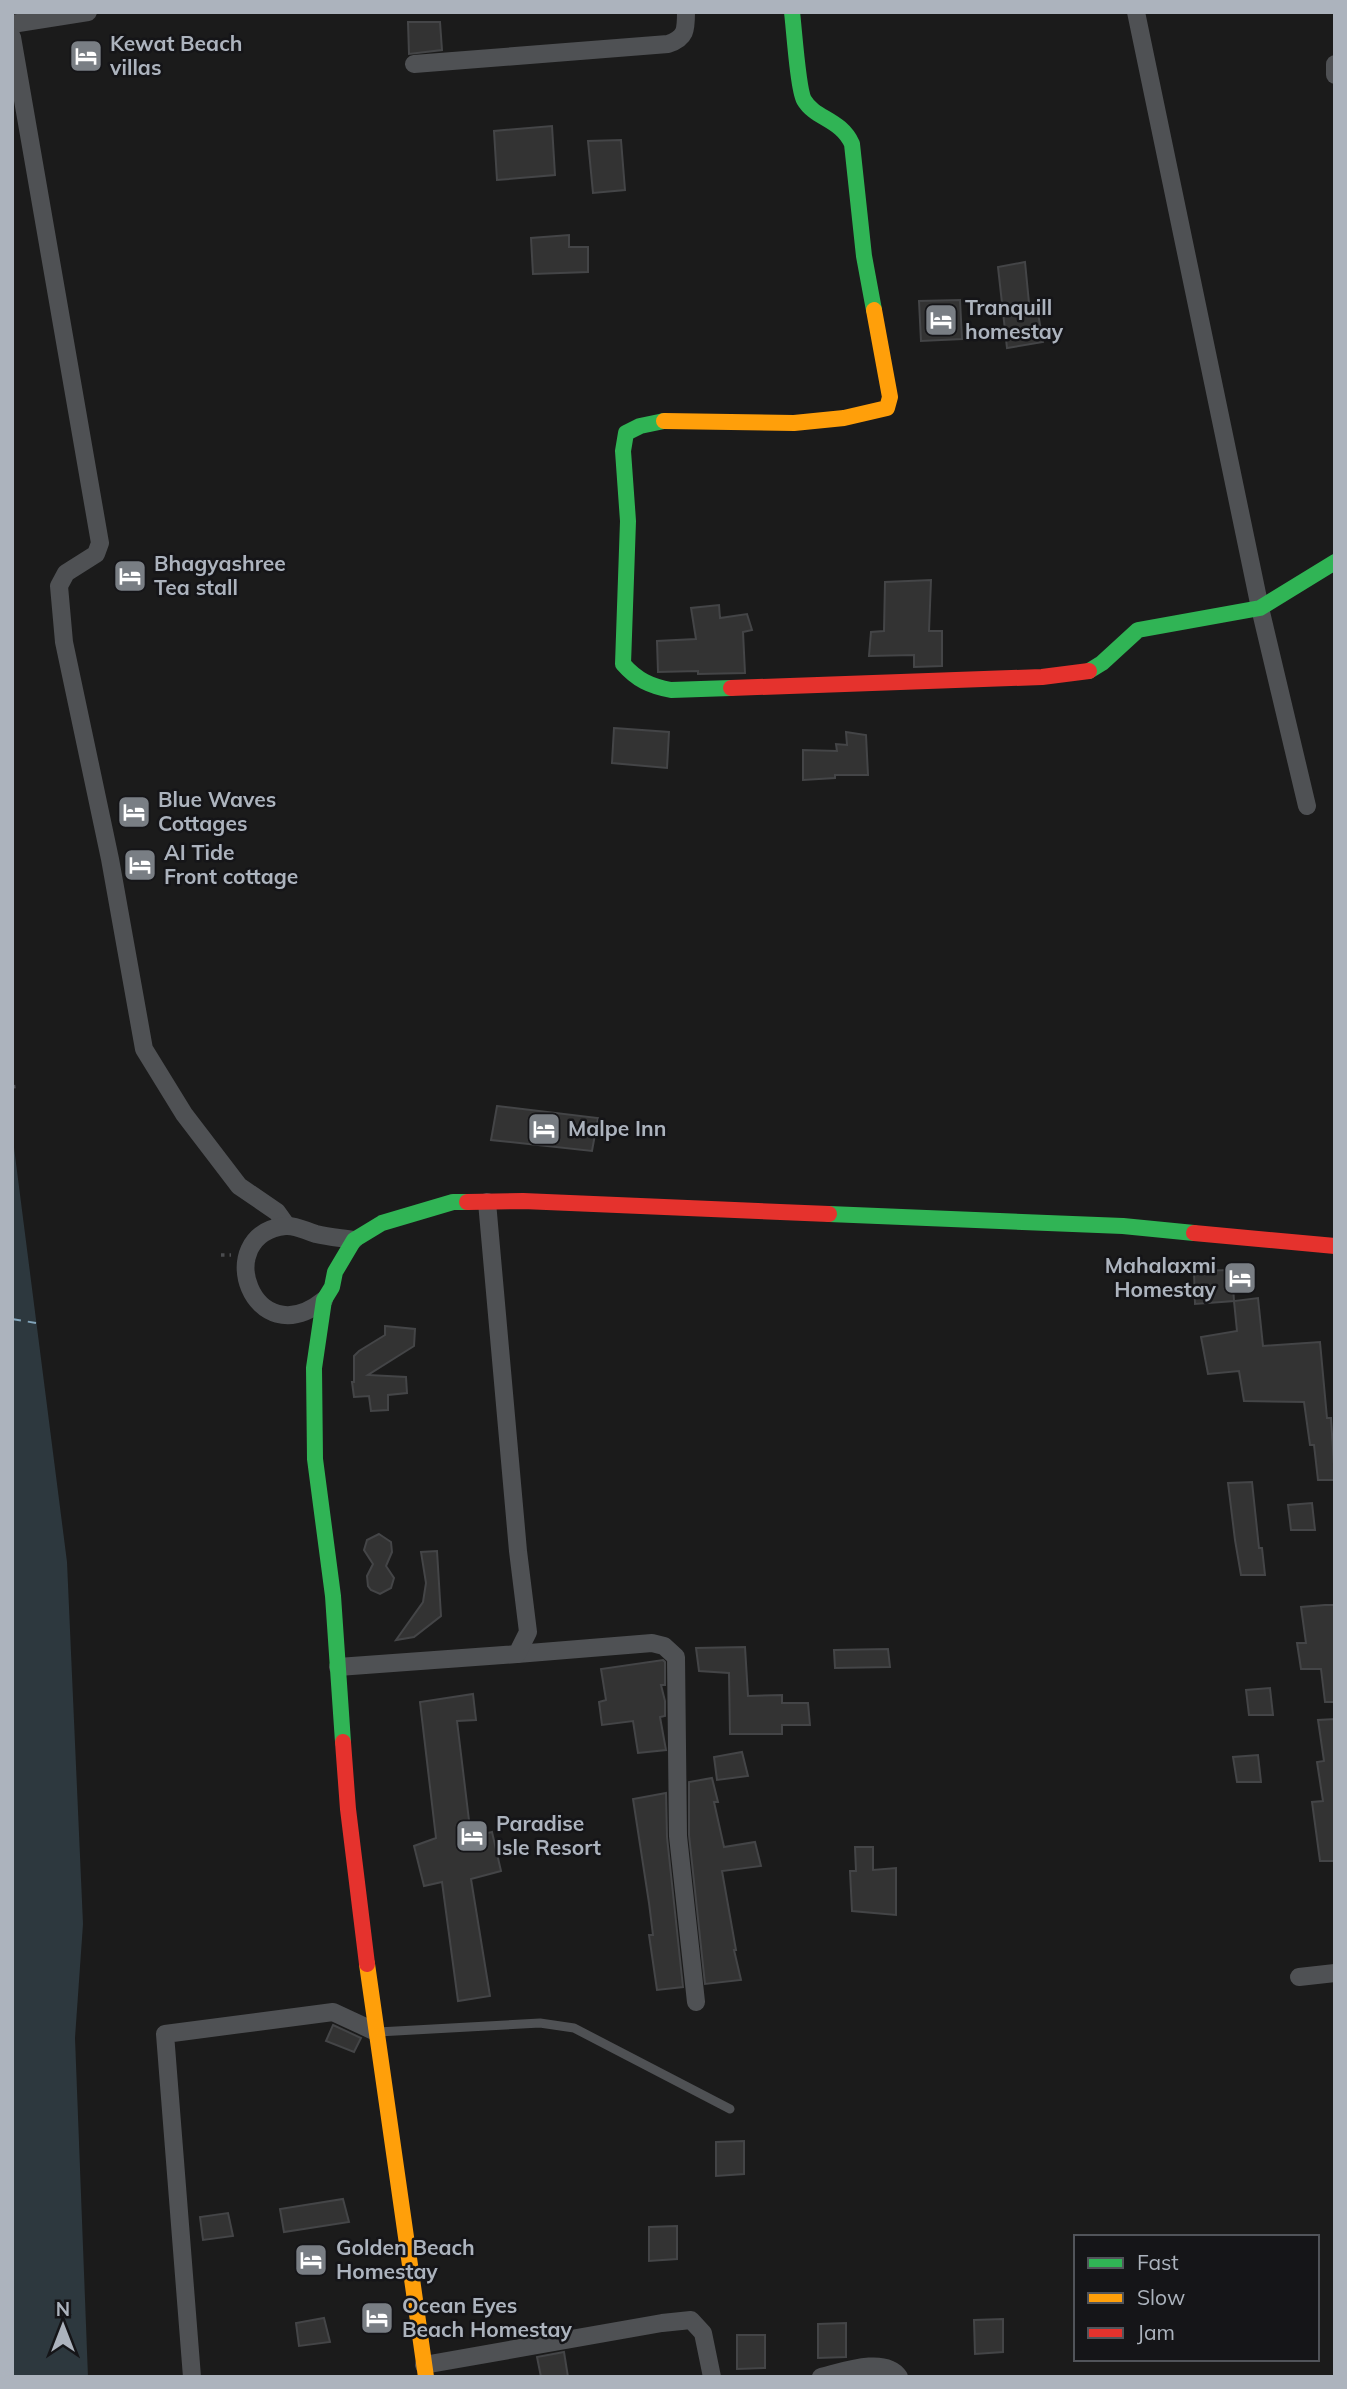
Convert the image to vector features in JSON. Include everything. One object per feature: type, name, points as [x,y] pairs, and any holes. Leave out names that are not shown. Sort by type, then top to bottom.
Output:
[{"type":"street","points":[[12,24],[88,12]]},
{"type":"street","points":[[414,64],[668,44],[681,38],[686,30],[686,12]]},
{"type":"street","points":[[793,12],[803,98],[807,105],[847,131],[852,144],[864,256],[890,397],[887,408],[871,415],[764,424],[673,420],[637,426],[626,433],[623,452],[628,521],[623,664],[634,676],[646,685],[671,690],[1042,677],[1089,671],[1099,666],[1138,630],[1260,608],[1335,562]]},
{"type":"street","points":[[1136,12],[1260,608],[1307,806]]},
{"type":"street","points":[[12,37],[100,543],[96,554],[66,573],[59,586],[64,642],[110,859],[144,1049],[184,1114],[239,1186],[277,1212],[287,1226]]},
{"type":"street","points":[[1335,64],[1335,75]]},
{"type":"street","points":[[335,1272],[354,1241],[382,1223],[453,1202],[523,1201],[1123,1226],[1335,1246]]},
{"type":"street","points":[[487,1202],[518,1551],[528,1632],[517,1654]]},
{"type":"street","points":[[315,1233],[333,1256],[335,1272],[332,1287],[324,1300],[312,1310],[298,1315],[282,1315],[267,1310],[256,1301],[248,1289],[245,1275],[251,1247],[267,1232],[287,1226],[302,1227],[315,1233],[354,1241]]},
{"type":"street","points":[[324,1300],[314,1368],[315,1460],[333,1596],[348,1809],[376,2032],[425,2371],[662,2323],[691,2320],[703,2333],[712,2377]]},
{"type":"street","points":[[338,1667],[652,1643],[664,1646],[676,1657],[678,1836],[696,2002]]},
{"type":"street","points":[[1298,1977],[1335,1973]]},
{"type":"street","points":[[192,2377],[165,2034],[333,2012],[376,2032]]},
{"type":"street","points":[[821,2377],[874,2365],[895,2372],[898,2377]]},
{"type":"lane","points":[[376,2032],[540,2022],[574,2028],[730,2109]]},
{"type":"path","points":[[12,1087],[19,1086]]},
{"type":"shaded area","points":[[12,1132],[67,1562],[83,1924],[75,2038],[88,2377],[12,2377]]},
{"type":"building","points":[[408,22],[440,22],[442,50],[409,54]]},
{"type":"building","points":[[552,126],[555,175],[497,180],[494,131]]},
{"type":"building","points":[[621,140],[625,190],[593,193],[588,141]]},
{"type":"building","points":[[569,235],[569,247],[588,247],[588,272],[533,274],[531,238]]},
{"type":"building","points":[[1025,262],[1030,313],[1038,313],[1043,342],[1007,348],[998,267]]},
{"type":"building","name":"Tranquill homestay","points":[[960,300],[962,339],[921,341],[919,301]]},
{"type":"building","points":[[931,580],[929,631],[942,631],[942,666],[914,667],[914,655],[869,656],[871,632],[884,631],[885,582]]},
{"type":"building","points":[[719,605],[720,618],[747,614],[752,630],[743,632],[745,673],[658,672],[657,641],[696,639],[691,608]]},
{"type":"building","points":[[614,728],[669,732],[667,768],[612,763]]},
{"type":"building","points":[[846,732],[866,735],[868,775],[835,775],[835,778],[803,780],[803,750],[837,751],[836,744],[847,745]]},
{"type":"building","name":"Malpe Inn","points":[[497,1106],[598,1118],[592,1151],[491,1140]]},
{"type":"building","points":[[1232,1270],[1234,1301],[1195,1304],[1194,1271]]},
{"type":"building","points":[[1258,1298],[1263,1346],[1320,1342],[1327,1418],[1331,1418],[1335,1480],[1318,1480],[1314,1445],[1310,1445],[1304,1402],[1244,1401],[1239,1371],[1208,1374],[1201,1337],[1237,1331],[1234,1301]]},
{"type":"building","points":[[385,1326],[415,1329],[414,1346],[368,1375],[406,1377],[407,1393],[388,1395],[388,1410],[371,1411],[369,1396],[354,1397],[354,1356],[385,1335]]},
{"type":"building","points":[[1252,1482],[1259,1548],[1262,1548],[1265,1575],[1241,1575],[1235,1540],[1228,1483]]},
{"type":"building","points":[[1312,1503],[1315,1530],[1291,1530],[1288,1505]]},
{"type":"building","points":[[379,1534],[391,1542],[392,1552],[386,1566],[394,1578],[391,1588],[380,1594],[368,1586],[367,1576],[373,1564],[364,1550],[367,1540]]},
{"type":"building","points":[[437,1551],[441,1616],[414,1637],[396,1640],[423,1602],[426,1583],[421,1552]]},
{"type":"building","points":[[1335,1605],[1335,1702],[1325,1702],[1321,1669],[1301,1669],[1297,1643],[1306,1643],[1301,1607]]},
{"type":"building","points":[[745,1647],[748,1696],[782,1695],[782,1703],[808,1703],[810,1725],[782,1725],[782,1734],[730,1734],[729,1673],[699,1671],[696,1648]]},
{"type":"building","points":[[888,1649],[890,1667],[835,1668],[834,1650]]},
{"type":"building","points":[[663,1660],[665,1685],[661,1685],[665,1716],[660,1717],[666,1750],[638,1753],[633,1721],[602,1725],[599,1702],[606,1700],[601,1669]]},
{"type":"building","points":[[1270,1688],[1273,1715],[1249,1715],[1246,1690]]},
{"type":"building","points":[[473,1694],[476,1720],[457,1721],[471,1837],[492,1832],[501,1871],[471,1879],[490,1996],[458,2001],[442,1882],[424,1886],[414,1846],[436,1838],[420,1702]]},
{"type":"building","points":[[1335,1719],[1335,1861],[1320,1861],[1312,1802],[1323,1801],[1317,1762],[1324,1761],[1318,1720]]},
{"type":"building","points":[[742,1752],[748,1776],[717,1780],[714,1757]]},
{"type":"building","points":[[1258,1755],[1261,1782],[1237,1782],[1233,1757]]},
{"type":"building","points":[[712,1778],[718,1802],[714,1802],[724,1847],[755,1842],[761,1866],[722,1871],[741,1980],[705,1984],[689,1835],[689,1782]]},
{"type":"building","points":[[666,1793],[667,1837],[683,1987],[657,1990],[649,1935],[653,1935],[649,1903],[633,1799]]},
{"type":"building","points":[[855,1847],[873,1847],[873,1870],[896,1868],[896,1915],[852,1911],[850,1871],[856,1871]]},
{"type":"building","points":[[333,2025],[361,2038],[354,2052],[326,2041]]},
{"type":"building","points":[[744,2141],[744,2174],[716,2176],[716,2142]]},
{"type":"building","points":[[343,2199],[349,2222],[284,2232],[280,2209]]},
{"type":"building","points":[[228,2213],[233,2236],[203,2240],[200,2217]]},
{"type":"building","points":[[677,2226],[677,2259],[649,2261],[649,2227]]},
{"type":"building","points":[[324,2318],[330,2342],[299,2346],[296,2323]]},
{"type":"building","points":[[1003,2319],[1003,2352],[975,2354],[974,2320]]},
{"type":"building","points":[[846,2323],[846,2357],[818,2358],[818,2324]]},
{"type":"building","points":[[737,2335],[765,2335],[765,2368],[737,2369]]},
{"type":"building","points":[[564,2352],[568,2377],[541,2377],[537,2357]]},
{"type":"ferry route","points":[[12,1319],[36,1323]]},
{"type":"traffic: fast","points":[[792,12],[798,72],[804,100],[841,129],[852,144],[864,256],[874,310]]},
{"type":"traffic: fast","points":[[664,421],[640,426],[626,433],[623,451],[628,521],[623,664],[650,684],[671,690],[731,688]]},
{"type":"traffic: fast","points":[[1089,671],[1102,663],[1138,630],[1260,608],[1335,562]]},
{"type":"traffic: fast","points":[[343,1742],[333,1596],[315,1459],[314,1368],[324,1300],[332,1287],[335,1272],[354,1240],[382,1223],[453,1202],[467,1202]]},
{"type":"traffic: fast","points":[[829,1214],[1123,1226],[1194,1233]]},
{"type":"traffic: slow","points":[[664,421],[794,423],[844,418],[887,408],[890,397],[874,310]]},
{"type":"traffic: slow","points":[[367,1964],[426,2377]]},
{"type":"traffic: jam","points":[[731,688],[1042,677],[1089,671]]},
{"type":"traffic: jam","points":[[467,1202],[523,1201],[829,1214]]},
{"type":"traffic: jam","points":[[1194,1233],[1335,1246]]},
{"type":"traffic: jam","points":[[343,1742],[348,1809],[367,1964]]},
{"type":"place","name":"Kewat Beach villas","points":[[86,56]]},
{"type":"place","name":"Tranquill homestay","points":[[941,320]]},
{"type":"place","name":"Bhagyashree Tea stall","points":[[130,576]]},
{"type":"place","name":"Blue Waves Cottages","points":[[134,812]]},
{"type":"place","name":"AI Tide Front cottage","points":[[140,865]]},
{"type":"place","name":"Malpe Inn","points":[[544,1129]]},
{"type":"place","name":"Mahalaxmi Homestay","points":[[1240,1278]]},
{"type":"place","name":"Paradise Isle Resort","points":[[472,1836]]},
{"type":"place","name":"Golden Beach Homestay","points":[[311,2260]]},
{"type":"place","name":"Ocean Eyes Beach Homestay","points":[[377,2318]]}]
